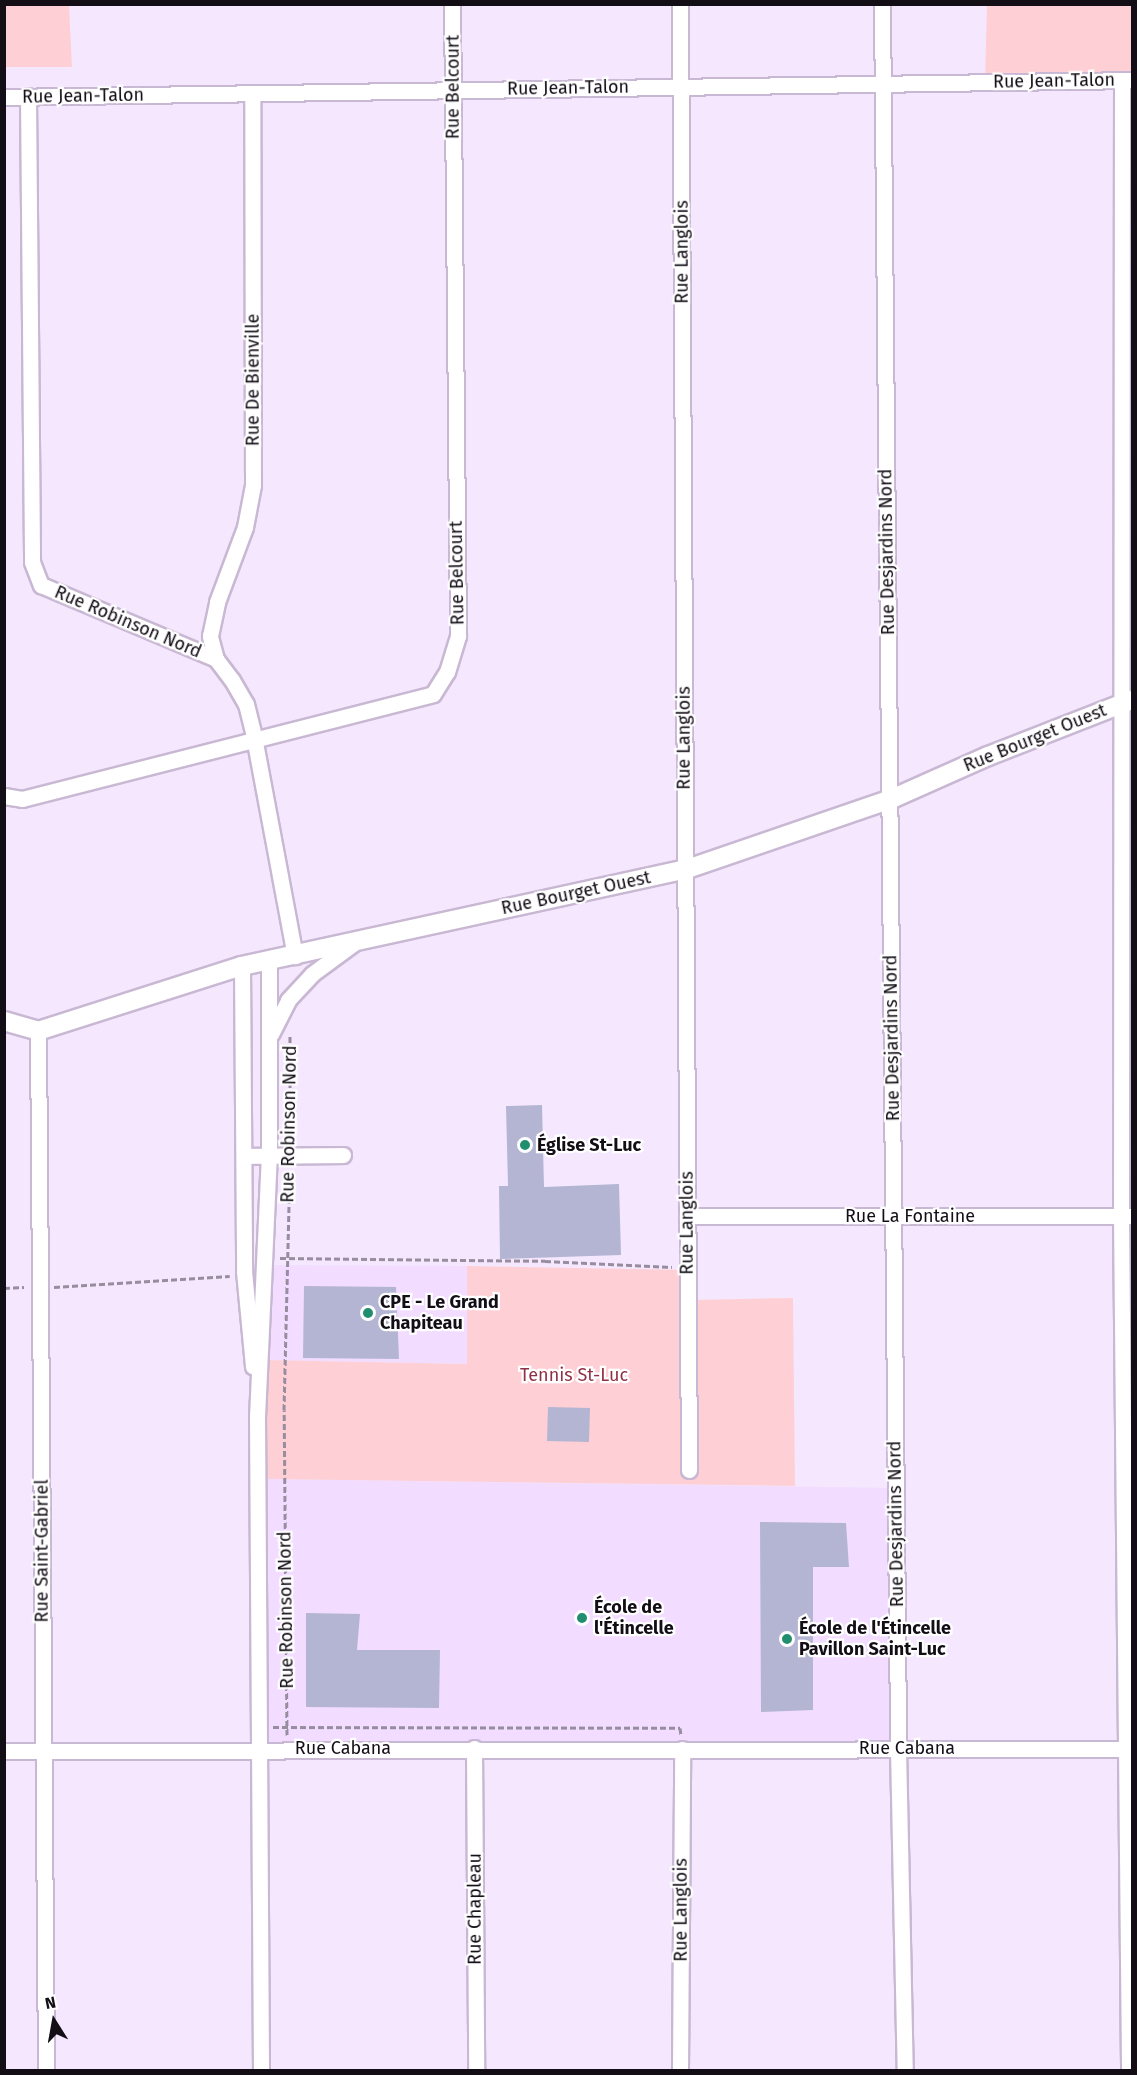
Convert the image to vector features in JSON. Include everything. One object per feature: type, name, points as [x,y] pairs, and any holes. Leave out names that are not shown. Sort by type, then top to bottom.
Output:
[{"type":"street","name":"Rue Belcourt","points":[[4,796],[21,799],[254,737],[433,694],[447,672],[455,645],[452,4]]},
{"type":"street","name":"Rue Langlois","points":[[680,4],[689,1470]]},
{"type":"street","name":"Rue Desjardins Nord","points":[[882,4],[898,1748],[905,2070]]},
{"type":"street","name":"Rue Jean-Talon","points":[[4,97],[1127,80]]},
{"type":"street","points":[[1127,80],[1127,1216],[1131,1749],[1129,2070]]},
{"type":"street","name":"Rue De Bienville","points":[[216,659],[210,636],[217,602],[245,527],[253,485],[252,93]]},
{"type":"street","name":"Rue Robinson Nord","points":[[28,96],[32,562],[41,585],[216,659],[246,704],[296,956]]},
{"type":"street","name":"Rue Bourget Ouest","points":[[39,1031],[242,966],[269,962],[687,869],[889,800],[1127,701]]},
{"type":"street","points":[[269,1037],[288,1000],[312,974],[354,943]]},
{"type":"street","name":"Rue Robinson Nord","points":[[261,2070],[257,1418],[269,1156],[269,962]]},
{"type":"street","name":"Rue Robinson Nord","points":[[242,966],[244,1271],[257,1418]]},
{"type":"street","points":[[4,1021],[39,1031]]},
{"type":"street","name":"Rue Saint-Gabriel","points":[[39,1031],[46,2070]]},
{"type":"street","points":[[244,1156],[343,1155]]},
{"type":"street","name":"Rue La Fontaine","points":[[687,1216],[1127,1216]]},
{"type":"street","name":"Rue Cabana","points":[[4,1751],[259,1748],[1131,1749]]},
{"type":"street","name":"Rue Chapleau","points":[[474,1749],[476,2070]]},
{"type":"street","name":"Rue Langlois","points":[[680,2070],[682,1749]]},
{"type":"path","name":"Rue Robinson Nord","points":[[287,1748],[284,1410],[290,1155],[290,1030]]},
{"type":"path","points":[[266,1258],[545,1261],[687,1267]]},
{"type":"path","points":[[4,1288],[223,1279],[244,1271]]},
{"type":"path","name":"Rue Cabana","points":[[259,1728],[680,1728],[682,1749]]},
{"type":"shaded area","name":"CPE - Le Grand Chapiteau","points":[[272,1265],[467,1266],[467,1364],[265,1360]]},
{"type":"shaded area","name":"École de l'Étincelle","points":[[266,1479],[896,1488],[898,1748],[269,1748]]},
{"type":"green space","points":[[4,5],[69,5],[72,67],[5,67]]},
{"type":"green space","points":[[987,5],[1132,5],[1132,80],[985,82]]},
{"type":"green space","name":"Tennis St-Luc","points":[[467,1266],[690,1270],[692,1300],[793,1298],[795,1486],[266,1479],[265,1360],[467,1364]]},
{"type":"building","name":"Église St-Luc","points":[[542,1105],[544,1187],[619,1184],[621,1255],[500,1259],[499,1186],[508,1186],[506,1106]]},
{"type":"building","points":[[304,1286],[396,1287],[399,1359],[303,1358]]},
{"type":"building","points":[[548,1407],[590,1408],[589,1442],[547,1441]]},
{"type":"building","name":"École de l'Étincelle Pavillon Saint-Luc","points":[[760,1522],[846,1523],[849,1567],[813,1567],[813,1710],[761,1712]]},
{"type":"building","points":[[306,1613],[360,1614],[357,1650],[440,1650],[439,1708],[306,1707]]},
{"type":"place","name":"Église St-Luc","points":[[525,1145]]},
{"type":"place","name":"CPE - Le Grand Chapiteau","points":[[368,1313]]},
{"type":"place","name":"École de l'Étincelle","points":[[582,1618]]},
{"type":"place","name":"École de l'Étincelle Pavillon Saint-Luc","points":[[787,1639]]}]
